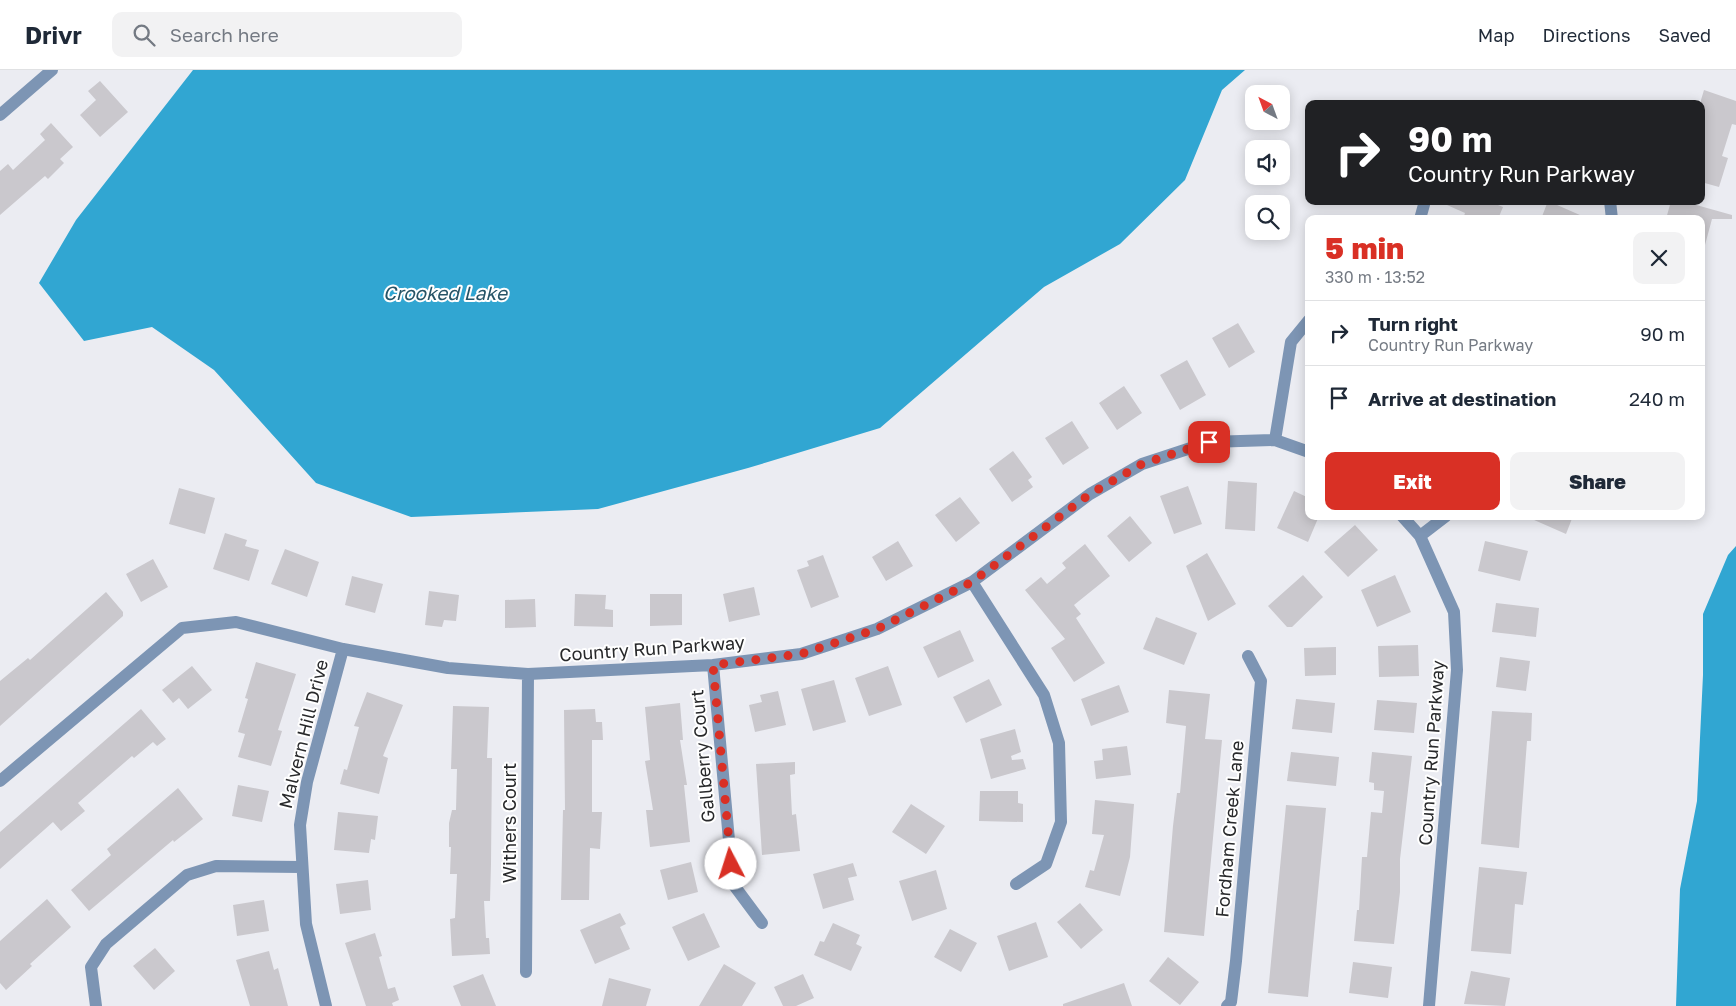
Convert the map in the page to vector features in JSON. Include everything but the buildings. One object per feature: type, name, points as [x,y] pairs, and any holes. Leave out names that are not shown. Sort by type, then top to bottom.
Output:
[{"type":"street","points":[[0,115],[52,70]]},
{"type":"street","points":[[1275,440],[1291,342],[1305,325]]},
{"type":"street","name":"Country Run Parkway","points":[[0,781],[182,628],[236,622],[344,649],[448,668],[528,674],[713,665],[801,654],[877,629],[972,582],[1090,494],[1142,464],[1209,442],[1275,440],[1305,451]]},
{"type":"street","name":"Country Run Parkway","points":[[1406,520],[1420,536],[1454,612],[1458,670],[1429,1006]]},
{"type":"street","points":[[1420,536],[1441,520]]},
{"type":"street","points":[[972,582],[1044,695],[1059,743],[1061,822],[1046,864],[1016,884]]},
{"type":"street","name":"Malvern Hill Drive","points":[[326,1006],[306,924],[301,867],[300,825],[307,782],[344,649]]},
{"type":"street","name":"Fordham Creek Lane","points":[[1227,1006],[1231,1002],[1236,961],[1261,681],[1248,656]]},
{"type":"street","name":"Gallberry Court","points":[[713,665],[733,884],[762,923]]},
{"type":"street","name":"Withers Court","points":[[526,972],[528,674]]},
{"type":"street","points":[[96,1006],[91,967],[106,944],[187,875],[216,866],[301,867]]},
{"type":"water","name":"Crooked Lake","points":[[193,70],[1245,70],[1222,90],[1185,180],[1120,244],[1044,287],[880,428],[748,468],[598,509],[411,517],[316,483],[214,370],[152,327],[84,341],[39,283],[76,220]]},
{"type":"water","points":[[1736,546],[1736,1006],[1676,1006],[1680,889],[1697,801],[1703,675],[1703,614],[1728,555]]},
{"type":"route","points":[[731,864],[713,665],[801,654],[877,629],[972,582],[1090,494],[1142,464],[1209,442]]}]
